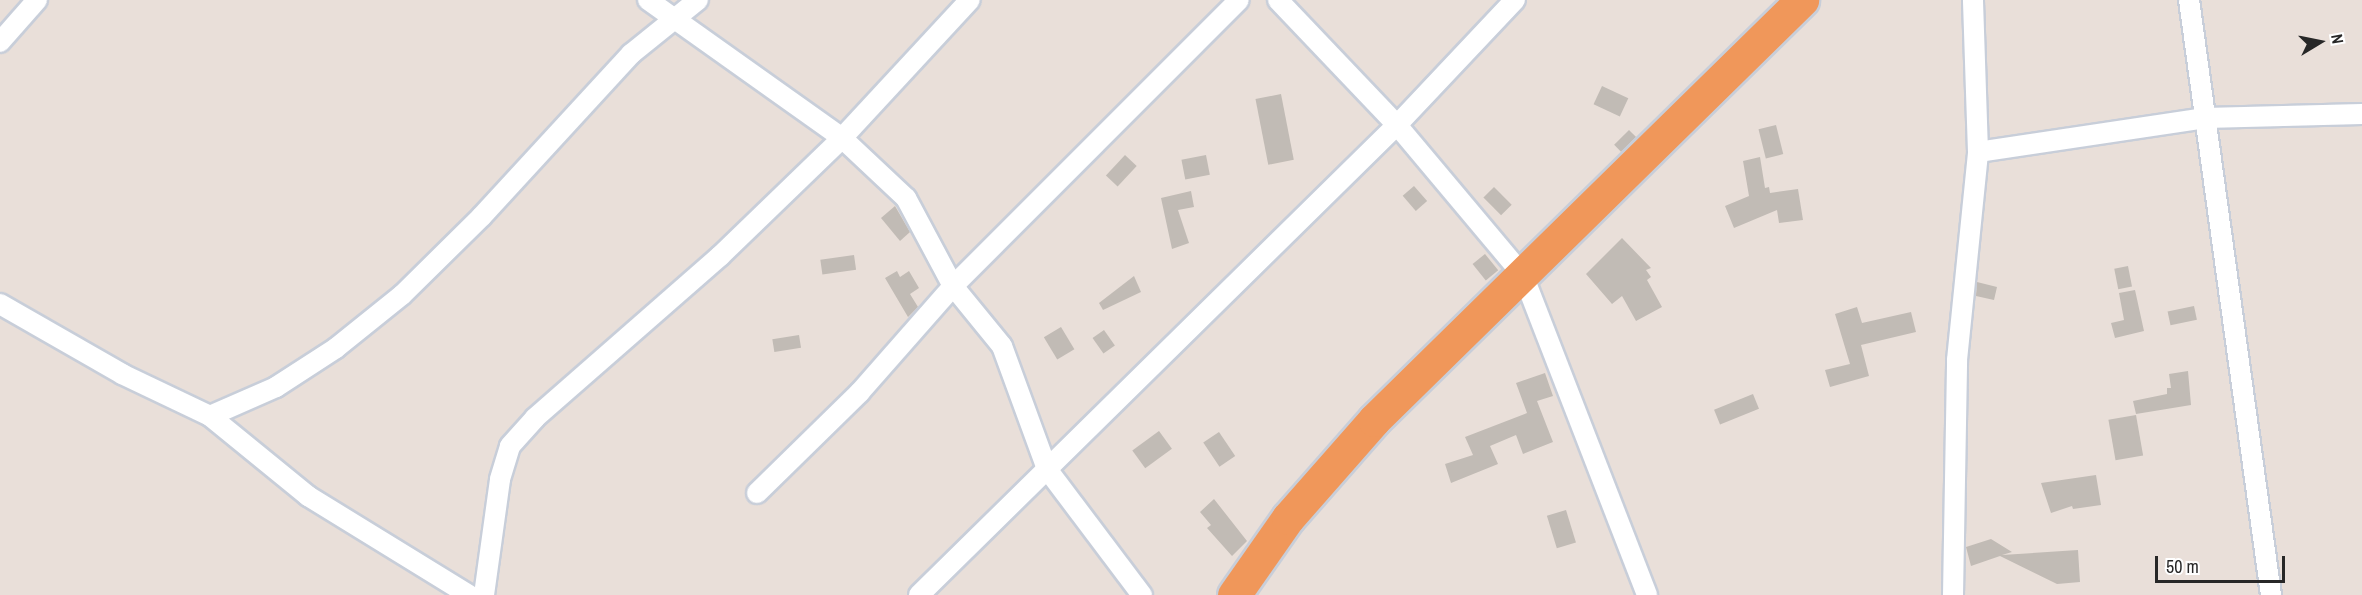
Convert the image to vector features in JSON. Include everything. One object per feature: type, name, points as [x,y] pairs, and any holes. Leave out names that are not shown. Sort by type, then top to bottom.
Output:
[{"type":"highway","points":[[1234,595],[1288,518],[1374,420],[1802,0]]},
{"type":"street","points":[[0,42],[37,0]]},
{"type":"street","points":[[648,0],[842,138],[906,198],[953,286],[1002,346],[1047,469],[1142,595]]},
{"type":"street","points":[[210,416],[276,387],[336,348],[402,295],[482,216],[623,62],[698,0]]},
{"type":"street","points":[[484,595],[500,479],[510,446],[536,418],[720,256],[842,138],[970,0]]},
{"type":"street","points":[[756,493],[860,392],[953,286],[1239,0]]},
{"type":"street","points":[[1278,0],[1397,126],[1523,275],[1647,595]]},
{"type":"street","points":[[919,595],[1397,126],[1515,0]]},
{"type":"street","points":[[1953,595],[1957,360],[1978,152],[1973,0]]},
{"type":"street","points":[[2189,0],[2271,595]]},
{"type":"street","points":[[1978,152],[2205,118],[2362,114]]},
{"type":"street","points":[[0,304],[122,374],[210,416],[308,496],[470,595]]},
{"type":"building","points":[[1602,86],[1628,98],[1620,116],[1594,104]]},
{"type":"building","points":[[1281,94],[1294,160],[1268,165],[1255,99]]},
{"type":"building","points":[[1776,125],[1783,154],[1766,158],[1759,129]]},
{"type":"building","points":[[1629,130],[1636,137],[1621,152],[1614,145]]},
{"type":"building","points":[[1125,155],[1137,166],[1118,186],[1106,175]]},
{"type":"building","points":[[1206,155],[1210,175],[1185,179],[1181,160]]},
{"type":"building","points":[[1760,157],[1765,188],[1769,187],[1770,193],[1798,189],[1803,220],[1779,223],[1777,210],[1734,228],[1725,206],[1749,196],[1743,161]]},
{"type":"building","points":[[1414,186],[1427,201],[1416,211],[1403,196]]},
{"type":"building","points":[[1494,187],[1512,205],[1501,215],[1483,198]]},
{"type":"building","points":[[1191,191],[1194,207],[1178,210],[1189,243],[1172,249],[1161,198]]},
{"type":"building","points":[[895,206],[910,232],[900,241],[881,218]]},
{"type":"building","points":[[1622,238],[1651,268],[1646,270],[1651,277],[1647,280],[1662,307],[1636,321],[1622,296],[1612,304],[1586,274]]},
{"type":"building","points":[[1485,254],[1498,270],[1486,280],[1473,264]]},
{"type":"building","points":[[854,255],[856,270],[822,275],[820,260]]},
{"type":"building","points":[[2128,266],[2132,287],[2118,289],[2114,269]]},
{"type":"building","points":[[897,271],[900,277],[909,271],[919,288],[910,294],[918,307],[908,317],[885,278]]},
{"type":"building","points":[[1134,276],[1141,292],[1103,310],[1099,303]]},
{"type":"building","points":[[1977,282],[1997,287],[1994,300],[1976,296]]},
{"type":"building","points":[[2135,290],[2144,331],[2115,338],[2111,323],[2124,320],[2119,293]]},
{"type":"building","points":[[2194,306],[2197,320],[2171,325],[2168,312]]},
{"type":"building","points":[[1857,307],[1862,323],[1911,312],[1916,332],[1861,345],[1869,376],[1830,387],[1825,370],[1850,364],[1835,314]]},
{"type":"building","points":[[1061,327],[1074,349],[1057,360],[1044,337]]},
{"type":"building","points":[[1104,330],[1115,346],[1103,354],[1093,338]]},
{"type":"building","points":[[799,335],[801,348],[774,352],[772,339]]},
{"type":"building","points":[[2188,371],[2191,405],[2136,414],[2133,401],[2167,394],[2167,388],[2171,388],[2169,374]]},
{"type":"building","points":[[1545,373],[1553,396],[1537,401],[1553,442],[1523,454],[1516,435],[1490,446],[1498,464],[1451,483],[1445,464],[1473,455],[1465,437],[1527,413],[1516,383]]},
{"type":"building","points":[[1753,394],[1759,409],[1720,425],[1714,410]]},
{"type":"building","points":[[2136,415],[2143,455],[2116,460],[2108,420]]},
{"type":"building","points":[[1159,431],[1172,449],[1145,468],[1132,450]]},
{"type":"building","points":[[1219,432],[1235,456],[1219,467],[1203,443]]},
{"type":"building","points":[[2096,475],[2101,505],[2073,509],[2072,506],[2051,513],[2041,483]]},
{"type":"building","points":[[1214,499],[1247,541],[1232,556],[1207,528],[1211,525],[1200,512]]},
{"type":"building","points":[[1566,510],[1576,543],[1557,548],[1547,516]]},
{"type":"building","points":[[1991,539],[2012,552],[2002,555],[2078,550],[2080,582],[2057,584],[2000,556],[1971,566],[1966,547]]}]
